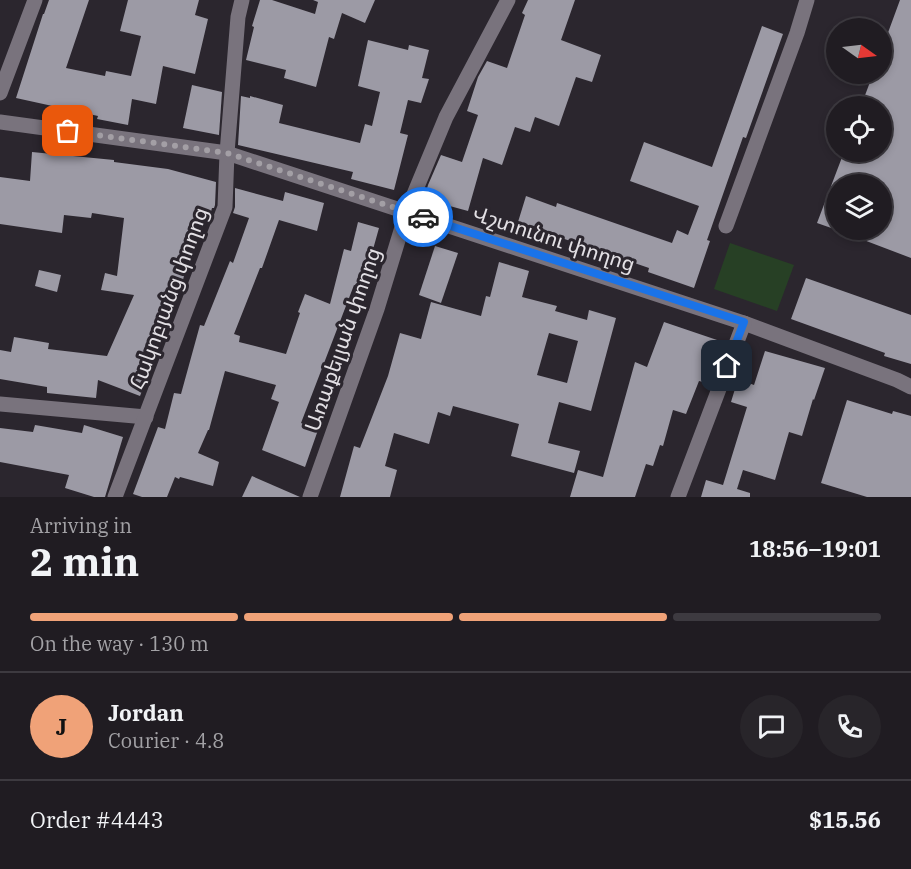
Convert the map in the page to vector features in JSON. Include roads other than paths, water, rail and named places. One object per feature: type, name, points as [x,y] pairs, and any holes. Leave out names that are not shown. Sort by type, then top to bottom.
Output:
[{"type":"street","points":[[0,93],[35,0]]},
{"type":"street","name":"Հակոբյանց փողոց","points":[[115,497],[225,207],[238,17],[242,0]]},
{"type":"street","name":"Առաքելյան փողոց","points":[[309,497],[378,309],[406,211],[446,117],[508,0]]},
{"type":"street","points":[[726,226],[807,0]]},
{"type":"street","name":"Վշտունու փողոց","points":[[0,122],[227,153],[744,322],[911,387]]},
{"type":"street","points":[[678,497],[744,322]]},
{"type":"street","points":[[0,404],[146,417]]}]
